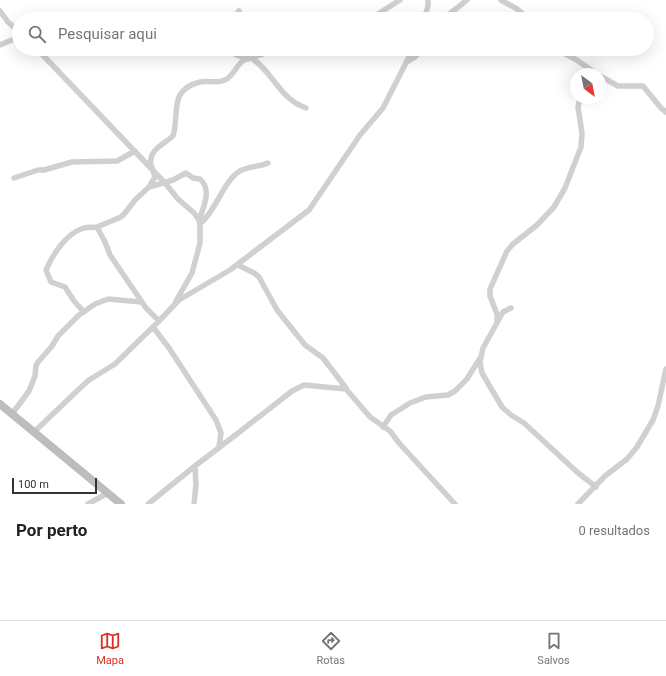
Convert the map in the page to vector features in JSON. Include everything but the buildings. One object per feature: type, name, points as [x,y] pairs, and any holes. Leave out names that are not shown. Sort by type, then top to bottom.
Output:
[{"type":"street","points":[[381,12],[400,0]]},
{"type":"street","points":[[426,12],[428,0]]},
{"type":"street","points":[[452,12],[467,0]]},
{"type":"street","points":[[501,0],[521,12]]},
{"type":"street","points":[[0,11],[12,26]]},
{"type":"street","points":[[0,45],[12,40]]},
{"type":"street","points":[[44,56],[153,169],[178,199],[194,213],[200,222]]},
{"type":"street","points":[[242,56],[249,58],[261,66],[289,99],[298,106],[306,108]]},
{"type":"street","points":[[149,187],[154,177],[151,160],[152,155],[174,134],[177,100],[182,92],[187,87],[200,82],[218,82],[224,80],[233,73],[240,63],[249,58],[260,56]]},
{"type":"street","points":[[175,303],[190,292],[238,265],[312,206],[321,190],[360,135],[383,108],[410,56]]},
{"type":"street","points":[[406,63],[416,56]]},
{"type":"street","points":[[568,56],[586,67]]},
{"type":"street","points":[[606,79],[618,86],[643,86],[666,112]]},
{"type":"street","points":[[497,321],[497,314],[490,292],[498,269],[510,247],[537,225],[554,207],[565,188],[582,147],[579,104]]},
{"type":"street","points":[[14,178],[38,170],[44,170],[72,162],[117,161],[135,151]]},
{"type":"street","points":[[200,222],[210,214],[223,190],[237,173],[246,168],[262,166],[268,163]]},
{"type":"street","points":[[34,432],[84,385],[115,364],[153,328],[175,303],[192,273],[200,243],[200,222],[207,193],[204,182],[198,178],[193,178],[186,173],[165,183],[156,184],[149,187],[135,200],[121,217],[97,227],[80,230],[66,240],[46,270],[51,282],[65,287],[84,312]]},
{"type":"street","points":[[97,227],[109,253],[141,302],[159,321]]},
{"type":"street","points":[[238,265],[259,277],[277,310],[305,345],[321,356],[370,417],[393,433],[399,443],[455,504]]},
{"type":"street","points":[[12,414],[29,391],[39,360],[69,324],[102,300],[108,299],[141,302]]},
{"type":"street","points":[[511,308],[503,312],[486,340],[481,356],[480,365],[482,373],[502,407],[524,423],[577,472],[596,487]]},
{"type":"street","points":[[153,328],[169,348],[178,364],[216,420],[222,433],[219,447]]},
{"type":"street","points":[[383,427],[391,415],[410,403],[435,395],[448,395],[455,391],[467,379],[481,356]]},
{"type":"street","points":[[578,504],[605,476],[632,454],[650,426],[658,406],[666,369]]},
{"type":"street","points":[[148,504],[284,396],[298,388],[310,385],[335,389],[346,388]]},
{"type":"street","points":[[0,404],[122,504]]},
{"type":"street","points":[[194,466],[196,485],[194,504]]},
{"type":"street","points":[[88,504],[108,493]]}]
